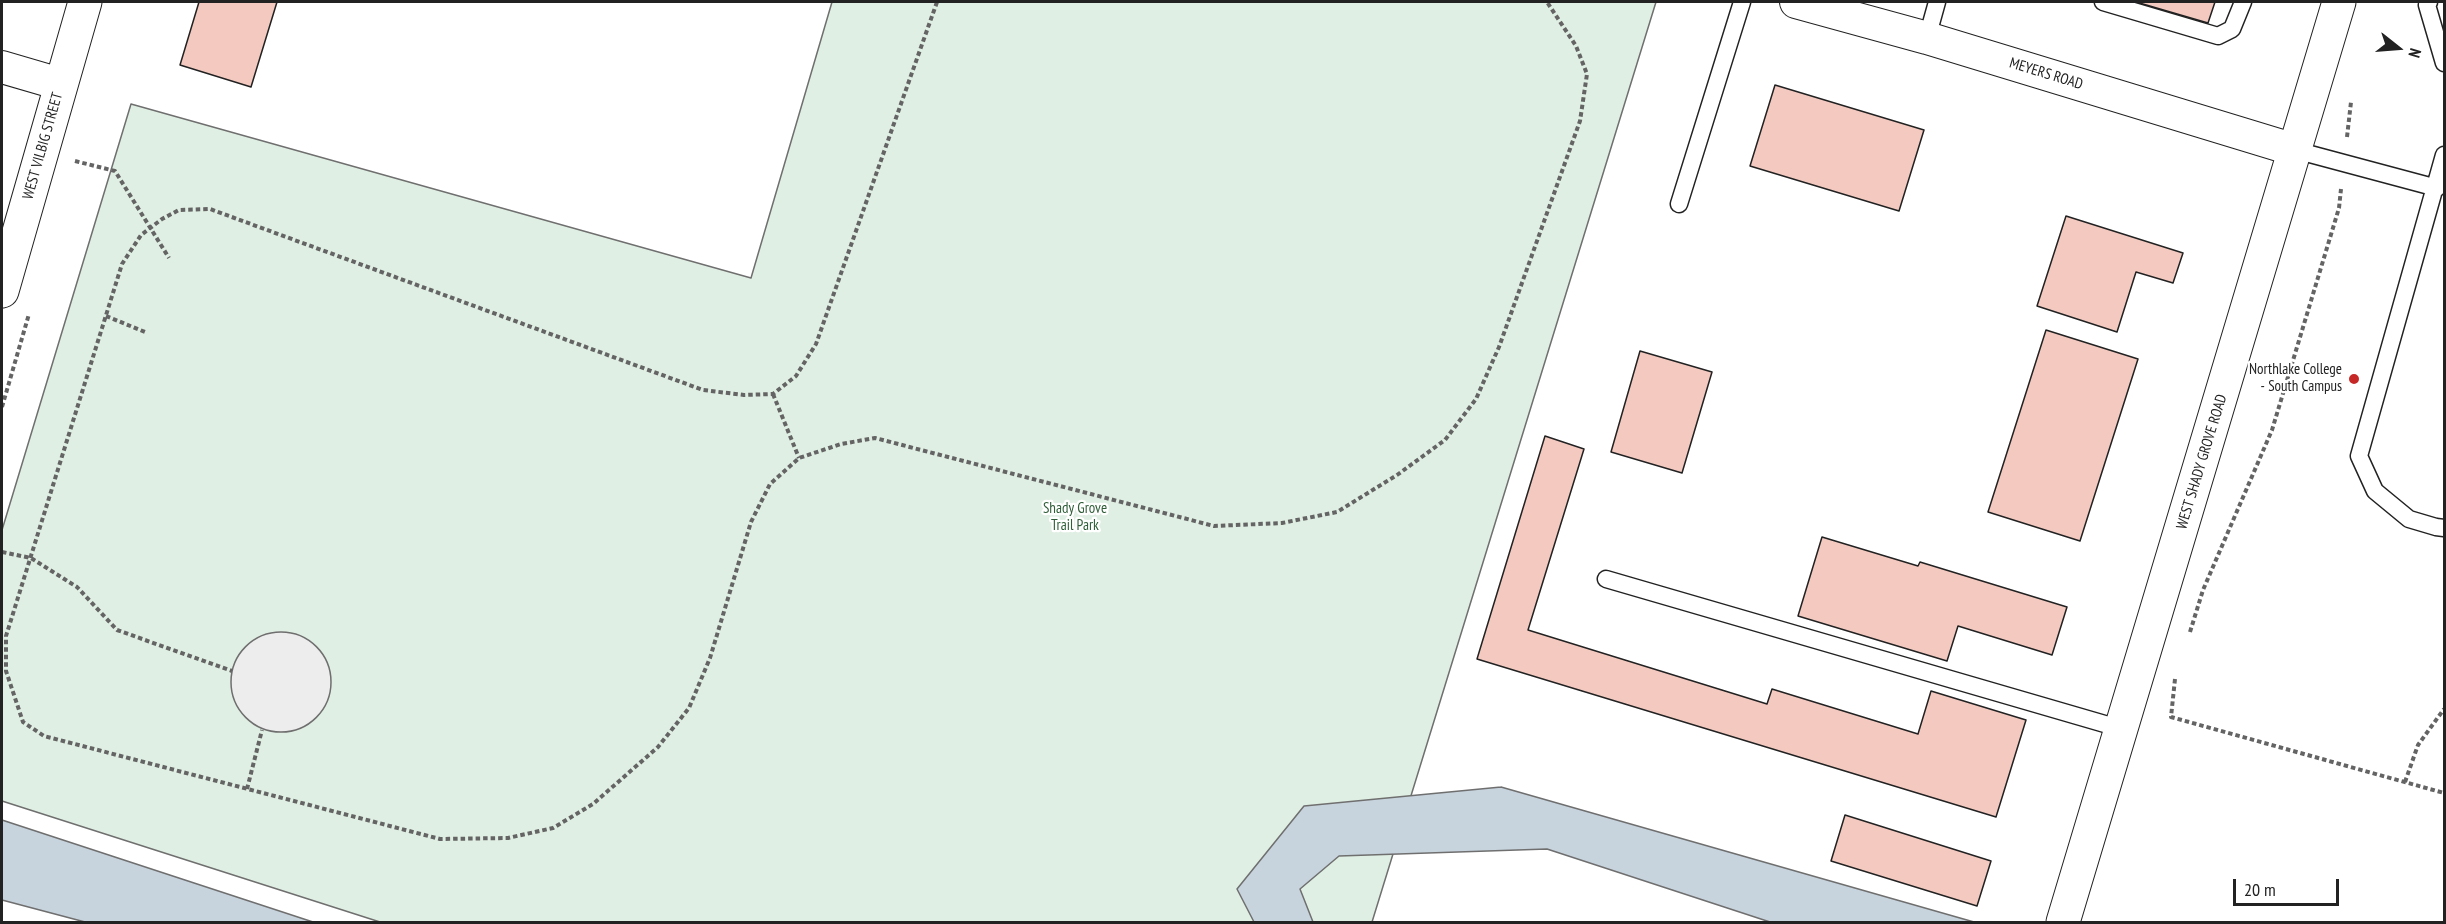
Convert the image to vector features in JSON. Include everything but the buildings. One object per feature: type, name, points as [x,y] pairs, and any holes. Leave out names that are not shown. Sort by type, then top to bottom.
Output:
[{"type":"main road","name":"WEST VILBIG STREET","points":[[2,291],[85,2]]},
{"type":"main road","name":"WEST SHADY GROVE ROAD","points":[[2063,922],[2339,2]]},
{"type":"street","name":"MEYERS ROAD","points":[[1796,2],[1926,38],[2295,150]]},
{"type":"street","points":[[2,67],[60,84]]},
{"type":"lane","points":[[1679,204],[1742,2]]},
{"type":"lane","points":[[1926,38],[1937,2]]},
{"type":"lane","points":[[2103,2],[2218,36],[2232,29],[2242,2]]},
{"type":"lane","points":[[2428,2],[2445,63]]},
{"type":"lane","points":[[2295,150],[2437,188]]},
{"type":"lane","points":[[2445,155],[2359,456],[2375,491],[2409,519],[2445,528]]},
{"type":"lane","points":[[1606,579],[2122,729]]},
{"type":"path","points":[[937,2],[816,344],[796,376],[773,394],[744,395],[703,390],[210,209],[179,210],[151,227],[141,236],[122,264],[6,636],[6,671],[23,722],[44,736],[440,839],[508,838],[553,828],[592,804],[658,747],[689,708],[710,658],[751,522],[770,484],[799,458],[841,444],[875,438],[1214,526],[1282,523],[1337,512],[1397,475],[1445,440],[1476,399],[1499,346],[1580,121],[1587,74],[1576,46],[1547,2]]},
{"type":"path","points":[[2189,635],[2203,590],[2272,430],[2339,208],[2351,102]]},
{"type":"path","points":[[42,153],[115,171],[169,258]]},
{"type":"path","points":[[106,316],[145,332]]},
{"type":"path","points":[[773,394],[799,458]]},
{"type":"path","points":[[2,552],[30,558],[77,587],[117,630],[231,671]]},
{"type":"path","points":[[2178,668],[2171,717],[2445,793]]},
{"type":"path","points":[[2405,782],[2418,745],[2445,709]]},
{"type":"path","points":[[248,789],[262,730]]},
{"type":"green space","name":"Shady Grove Trail Park","points":[[832,2],[1656,2],[1372,922],[380,922],[2,801],[2,530],[131,104],[751,278]]},
{"type":"shaded area","points":[[281,632],[309,640],[323,654],[331,682],[323,710],[309,724],[281,732],[253,724],[239,710],[231,682],[239,654],[253,640]]},
{"type":"shaded area","points":[[1501,787],[1974,922],[1770,922],[1547,849],[1339,856],[1300,889],[1313,922],[1254,922],[1237,889],[1304,806]]},
{"type":"shaded area","points":[[2,820],[313,922],[85,922],[2,900]]},
{"type":"place","name":"Northlake College - South Campus","points":[[2354,379]]}]
